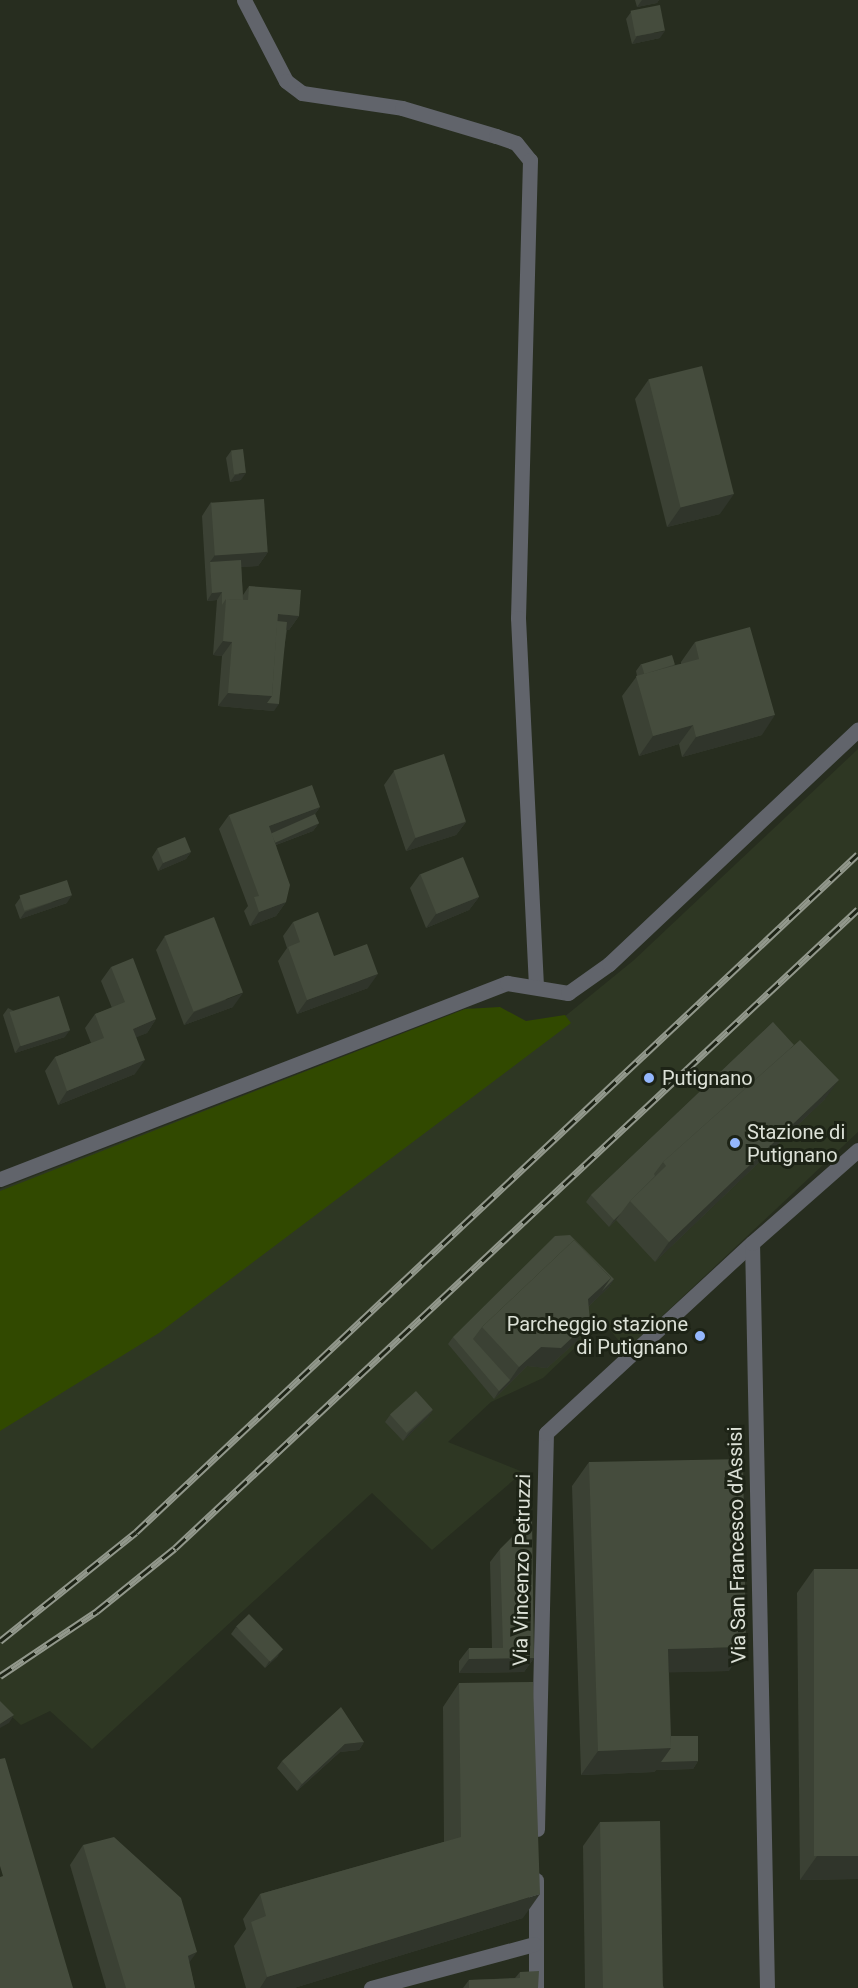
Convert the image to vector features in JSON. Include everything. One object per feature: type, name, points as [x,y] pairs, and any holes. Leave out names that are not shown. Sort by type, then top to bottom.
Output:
[{"type":"street","points":[[244,0],[286,81],[302,93],[402,108],[486,132],[516,143],[530,160],[518,618],[536,984]]},
{"type":"street","points":[[0,1179],[454,1001],[507,983],[536,984],[568,993],[609,964],[858,729]]},
{"type":"street","points":[[752,1243],[856,1157]]},
{"type":"street","name":"Via Vincenzo Petruzzi","points":[[536,1988],[534,1944],[546,1433],[752,1243]]},
{"type":"street","name":"Via San Francesco d'Assisi","points":[[752,1243],[767,1988]]},
{"type":"street","points":[[371,1988],[534,1944]]},
{"type":"shaded area","points":[[858,749],[858,1132],[626,1350],[603,1321],[543,1378],[491,1402],[448,1442],[523,1472],[432,1550],[372,1493],[92,1749],[50,1711],[21,1725],[0,1706],[0,1189],[469,1008],[522,1022],[558,1022],[634,960]]},
{"type":"green space","points":[[500,1007],[526,1021],[565,1015],[571,1023],[159,1333],[0,1431],[0,1191],[465,1009]]},
{"type":"building","points":[[660,5],[665,31],[636,36],[631,11]]},
{"type":"building","points":[[702,366],[734,494],[681,507],[649,379]]},
{"type":"building","points":[[243,449],[246,473],[234,474],[231,450]]},
{"type":"building","points":[[264,499],[268,552],[215,556],[211,503]]},
{"type":"building","points":[[241,560],[243,600],[226,599],[222,605],[222,592],[212,593],[210,562]]},
{"type":"building","points":[[249,586],[301,590],[299,616],[278,614],[272,696],[228,693],[232,642],[223,641],[226,599],[248,600]]},
{"type":"building","points":[[277,621],[287,622],[279,704],[267,703],[272,696]]},
{"type":"building","points":[[750,627],[775,715],[696,737],[693,725],[653,736],[636,676],[699,659],[695,642]]},
{"type":"building","points":[[672,655],[675,665],[644,674],[641,664]]},
{"type":"building","points":[[444,754],[466,822],[416,838],[394,770]]},
{"type":"building","points":[[312,785],[320,807],[269,826],[290,885],[286,902],[259,912],[254,897],[259,896],[229,815]]},
{"type":"building","points":[[315,814],[319,823],[275,843],[271,834]]},
{"type":"building","points":[[185,837],[191,852],[163,863],[157,848]]},
{"type":"building","points":[[463,857],[479,897],[436,914],[420,874]]},
{"type":"building","points":[[67,880],[72,895],[24,911],[19,895]]},
{"type":"building","points":[[318,912],[334,956],[367,944],[378,974],[307,1000],[288,947],[300,942],[293,922]]},
{"type":"building","points":[[214,917],[243,993],[194,1012],[165,936]]},
{"type":"building","points":[[133,958],[156,1019],[133,1029],[145,1060],[67,1091],[55,1057],[104,1038],[95,1014],[125,1002],[111,967]]},
{"type":"building","points":[[59,996],[70,1030],[21,1046],[10,1012]]},
{"type":"building","points":[[773,1022],[794,1045],[663,1162],[654,1174],[655,1176],[614,1220],[591,1195]]},
{"type":"building","name":"Stazione di Putignano","points":[[800,1040],[839,1080],[669,1242],[630,1201],[666,1166],[663,1162]]},
{"type":"building","points":[[570,1235],[614,1279],[602,1291],[611,1278],[574,1240],[482,1327],[473,1339],[510,1380],[499,1391],[453,1337],[555,1236]]},
{"type":"building","points":[[574,1240],[611,1278],[588,1299],[590,1321],[561,1348],[541,1347],[519,1367],[482,1327]]},
{"type":"building","points":[[416,1391],[433,1410],[407,1433],[390,1414]]},
{"type":"building","points":[[743,1459],[746,1647],[668,1649],[671,1748],[598,1751],[589,1462]]},
{"type":"building","points":[[532,1517],[534,1658],[469,1659],[469,1648],[503,1648],[500,1549]]},
{"type":"building","points":[[814,1569],[858,1569],[858,1856],[814,1856]]},
{"type":"building","points":[[249,1614],[283,1649],[270,1662],[236,1627]]},
{"type":"building","points":[[533,1682],[540,1894],[267,1977],[251,1922],[266,1916],[260,1894],[461,1837],[459,1683]]},
{"type":"building","points":[[0,1701],[14,1715],[0,1724]]},
{"type":"building","points":[[341,1707],[364,1742],[345,1744],[302,1784],[282,1761]]},
{"type":"building","points":[[671,1736],[698,1736],[698,1761],[661,1762],[671,1748]]},
{"type":"building","points":[[5,1758],[73,1988],[0,1988],[0,1877],[3,1876],[0,1866],[0,1759]]},
{"type":"building","points":[[660,1821],[663,1988],[603,1988],[600,1822]]},
{"type":"building","points":[[114,1837],[181,1898],[197,1952],[188,1956],[195,1988],[126,1988],[83,1845]]},
{"type":"building","points":[[539,1971],[538,1988],[469,1988],[469,1980],[520,1978],[520,1972]]},
{"type":"railway","points":[[0,1641],[136,1532],[858,854]]},
{"type":"railway","points":[[0,1676],[97,1611],[175,1548],[858,909]]},
{"type":"place","name":"Putignano","points":[[649,1078]]},
{"type":"place","name":"Stazione di Putignano","points":[[735,1143]]},
{"type":"place","name":"Parcheggio stazione di Putignano","points":[[700,1336]]}]
